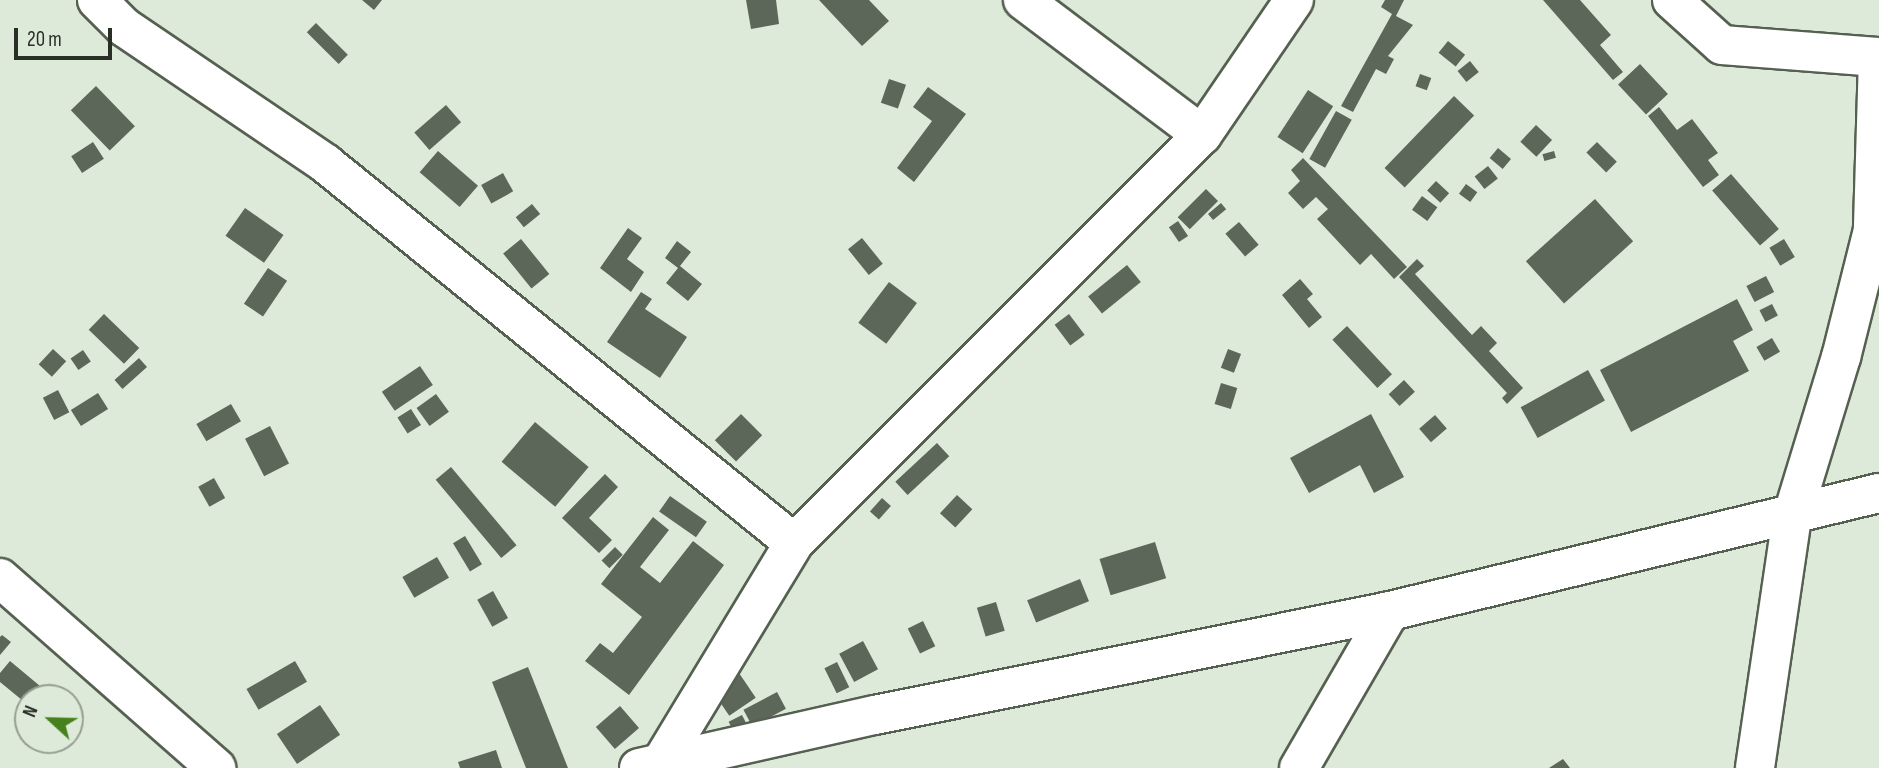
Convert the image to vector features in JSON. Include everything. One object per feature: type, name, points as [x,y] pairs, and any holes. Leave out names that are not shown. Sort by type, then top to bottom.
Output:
[{"type":"street","points":[[97,0],[124,27],[326,164],[794,543]]},
{"type":"street","points":[[1023,0],[1202,135]]},
{"type":"street","points":[[651,764],[794,543],[1202,135],[1294,0]]},
{"type":"street","points":[[1672,0],[1722,45],[1878,57],[1873,230],[1841,357],[1792,517],[1755,768]]},
{"type":"street","points":[[651,764],[1390,611],[1792,517],[1879,493]]},
{"type":"street","points":[[0,578],[216,768]]},
{"type":"street","points":[[1299,768],[1390,611]]},
{"type":"building","points":[[362,0],[382,0],[374,10]]},
{"type":"building","points":[[746,0],[776,0],[779,24],[751,29]]},
{"type":"building","points":[[819,0],[869,0],[889,21],[862,46]]},
{"type":"building","points":[[1385,0],[1404,0],[1396,16],[1413,25],[1388,56],[1394,59],[1386,74],[1376,69],[1353,112],[1341,106],[1392,14],[1381,7]]},
{"type":"building","points":[[1543,0],[1580,0],[1611,35],[1600,45],[1623,72],[1613,80]]},
{"type":"building","points":[[316,23],[348,55],[339,64],[307,32]]},
{"type":"building","points":[[1448,41],[1465,55],[1456,67],[1439,53]]},
{"type":"building","points":[[1470,61],[1479,72],[1466,82],[1458,71]]},
{"type":"building","points":[[1640,64],[1668,94],[1646,114],[1618,84]]},
{"type":"building","points":[[1420,74],[1431,78],[1427,90],[1416,86]]},
{"type":"building","points":[[889,79],[906,85],[898,108],[881,103]]},
{"type":"building","points":[[96,86],[135,126],[110,151],[71,110]]},
{"type":"building","points":[[928,87],[966,114],[914,182],[897,168],[932,121],[913,107]]},
{"type":"building","points":[[1308,90],[1333,106],[1303,153],[1278,137]]},
{"type":"building","points":[[1454,96],[1474,115],[1405,187],[1385,168]]},
{"type":"building","points":[[446,105],[461,122],[429,150],[414,133]]},
{"type":"building","points":[[1659,107],[1677,130],[1692,119],[1718,153],[1708,160],[1719,175],[1703,187],[1648,116]]},
{"type":"building","points":[[1336,111],[1352,120],[1325,168],[1309,159]]},
{"type":"building","points":[[1536,125],[1552,140],[1536,157],[1520,142]]},
{"type":"building","points":[[93,142],[104,159],[82,173],[71,156]]},
{"type":"building","points":[[1597,142],[1617,162],[1606,172],[1586,153]]},
{"type":"building","points":[[1498,148],[1511,159],[1503,169],[1490,158]]},
{"type":"building","points":[[438,151],[478,186],[460,207],[420,172]]},
{"type":"building","points":[[1554,151],[1556,158],[1544,161],[1542,154]]},
{"type":"building","points":[[1303,158],[1407,267],[1394,279],[1371,254],[1360,265],[1317,219],[1328,209],[1316,197],[1303,209],[1288,193],[1300,181],[1291,170]]},
{"type":"building","points":[[1488,166],[1498,179],[1484,189],[1475,176]]},
{"type":"building","points":[[503,173],[513,191],[491,203],[481,185]]},
{"type":"building","points":[[1731,174],[1779,229],[1760,245],[1712,190]]},
{"type":"building","points":[[1436,181],[1449,193],[1440,203],[1427,191]]},
{"type":"building","points":[[1466,184],[1477,192],[1470,202],[1459,194]]},
{"type":"building","points":[[1206,189],[1218,201],[1190,229],[1178,217]]},
{"type":"building","points":[[1422,196],[1437,207],[1427,221],[1412,210]]},
{"type":"building","points":[[1595,199],[1633,241],[1564,304],[1526,261]]},
{"type":"building","points":[[1221,203],[1226,209],[1213,220],[1208,214]]},
{"type":"building","points":[[532,204],[540,214],[524,227],[516,217]]},
{"type":"building","points":[[245,208],[284,235],[264,263],[225,236]]},
{"type":"building","points":[[1178,221],[1188,236],[1179,242],[1169,227]]},
{"type":"building","points":[[1239,222],[1259,245],[1245,256],[1225,234]]},
{"type":"building","points":[[628,228],[642,238],[627,259],[644,272],[631,292],[600,268]]},
{"type":"building","points":[[862,238],[883,264],[869,275],[848,249]]},
{"type":"building","points":[[521,239],[549,274],[531,288],[503,253]]},
{"type":"building","points":[[1784,239],[1795,257],[1780,266],[1769,248]]},
{"type":"building","points":[[677,241],[691,252],[680,266],[702,284],[688,301],[666,283],[678,268],[665,258]]},
{"type":"building","points":[[1417,259],[1424,266],[1415,274],[1472,335],[1481,326],[1497,343],[1489,351],[1523,388],[1507,404],[1502,398],[1507,393],[1399,277]]},
{"type":"building","points":[[1127,265],[1141,282],[1102,314],[1088,296]]},
{"type":"building","points":[[268,268],[287,281],[263,317],[244,304]]},
{"type":"building","points":[[1766,276],[1774,292],[1755,302],[1746,286]]},
{"type":"building","points":[[1300,279],[1313,294],[1307,299],[1322,317],[1309,328],[1282,295]]},
{"type":"building","points":[[889,282],[917,303],[886,344],[858,323]]},
{"type":"building","points":[[641,292],[652,299],[645,309],[687,337],[660,378],[607,342]]},
{"type":"building","points":[[1737,299],[1753,330],[1733,341],[1749,371],[1631,432],[1600,370]]},
{"type":"building","points":[[1772,304],[1778,316],[1765,322],[1760,310]]},
{"type":"building","points":[[104,314],[139,348],[124,364],[89,330]]},
{"type":"building","points":[[1069,314],[1085,335],[1070,346],[1055,325]]},
{"type":"building","points":[[1347,326],[1392,374],[1377,388],[1332,340]]},
{"type":"building","points":[[1772,338],[1780,352],[1764,361],[1756,347]]},
{"type":"building","points":[[53,349],[66,361],[52,377],[39,364]]},
{"type":"building","points":[[1228,349],[1241,354],[1234,373],[1221,368]]},
{"type":"building","points":[[83,350],[91,362],[78,370],[71,358]]},
{"type":"building","points":[[139,358],[147,367],[123,389],[114,380]]},
{"type":"building","points":[[420,366],[433,385],[395,411],[382,392]]},
{"type":"building","points":[[1588,370],[1605,401],[1538,438],[1521,407]]},
{"type":"building","points":[[1404,380],[1415,392],[1400,406],[1389,394]]},
{"type":"building","points":[[1221,383],[1237,388],[1231,409],[1215,404]]},
{"type":"building","points":[[58,390],[69,412],[54,420],[43,398]]},
{"type":"building","points":[[98,393],[108,409],[81,426],[71,410]]},
{"type":"building","points":[[436,394],[449,412],[430,426],[417,408]]},
{"type":"building","points":[[231,404],[241,421],[206,441],[196,424]]},
{"type":"building","points":[[411,409],[421,425],[407,434],[397,417]]},
{"type":"building","points":[[741,414],[762,435],[736,461],[715,440]]},
{"type":"building","points":[[1371,414],[1404,477],[1374,493],[1360,465],[1309,493],[1290,458]]},
{"type":"building","points":[[1435,415],[1447,429],[1431,442],[1419,429]]},
{"type":"building","points":[[535,422],[589,467],[555,507],[502,462]]},
{"type":"building","points":[[270,426],[289,463],[264,476],[245,439]]},
{"type":"building","points":[[937,443],[949,456],[908,495],[895,482]]},
{"type":"building","points":[[451,467],[517,545],[501,558],[436,480]]},
{"type":"building","points":[[605,474],[618,487],[589,518],[612,540],[599,553],[562,518]]},
{"type":"building","points":[[214,478],[225,498],[209,507],[198,487]]},
{"type":"building","points":[[957,495],[972,509],[955,528],[940,513]]},
{"type":"building","points":[[670,496],[707,522],[696,537],[659,512]]},
{"type":"building","points":[[882,498],[891,506],[879,519],[870,511]]},
{"type":"building","points":[[653,517],[669,530],[640,567],[660,583],[693,541],[724,565],[629,695],[585,661],[600,643],[613,653],[642,617],[601,584]]},
{"type":"building","points":[[465,536],[482,564],[470,571],[453,543]]},
{"type":"building","points":[[1155,542],[1166,578],[1111,595],[1100,559]]},
{"type":"building","points":[[615,547],[623,555],[609,568],[602,560]]},
{"type":"building","points":[[437,557],[449,578],[414,598],[402,577]]},
{"type":"building","points":[[1080,579],[1089,601],[1036,623],[1027,600]]},
{"type":"building","points":[[493,591],[508,618],[492,627],[477,600]]},
{"type":"building","points":[[996,602],[1005,631],[986,637],[977,608]]},
{"type":"building","points":[[923,621],[935,646],[920,654],[908,628]]},
{"type":"building","points":[[2,635],[11,642],[0,655],[0,637]]},
{"type":"building","points":[[863,641],[878,669],[854,682],[839,654]]},
{"type":"building","points":[[10,661],[38,684],[14,684],[14,694],[0,682],[0,673]]},
{"type":"building","points":[[295,661],[307,682],[259,710],[247,689]]},
{"type":"building","points":[[837,662],[849,687],[837,693],[824,668]]},
{"type":"building","points":[[528,667],[568,768],[526,768],[492,682]]},
{"type":"building","points":[[739,673],[756,698],[729,716],[712,691]]},
{"type":"building","points":[[777,692],[786,709],[752,727],[743,710]]},
{"type":"building","points":[[320,705],[340,735],[297,764],[277,734]]},
{"type":"building","points":[[620,706],[639,728],[615,749],[596,727]]},
{"type":"building","points":[[742,715],[752,735],[739,741],[729,722]]},
{"type":"building","points":[[496,750],[502,768],[460,768],[458,762]]},
{"type":"building","points":[[1563,759],[1570,768],[1549,768]]}]
